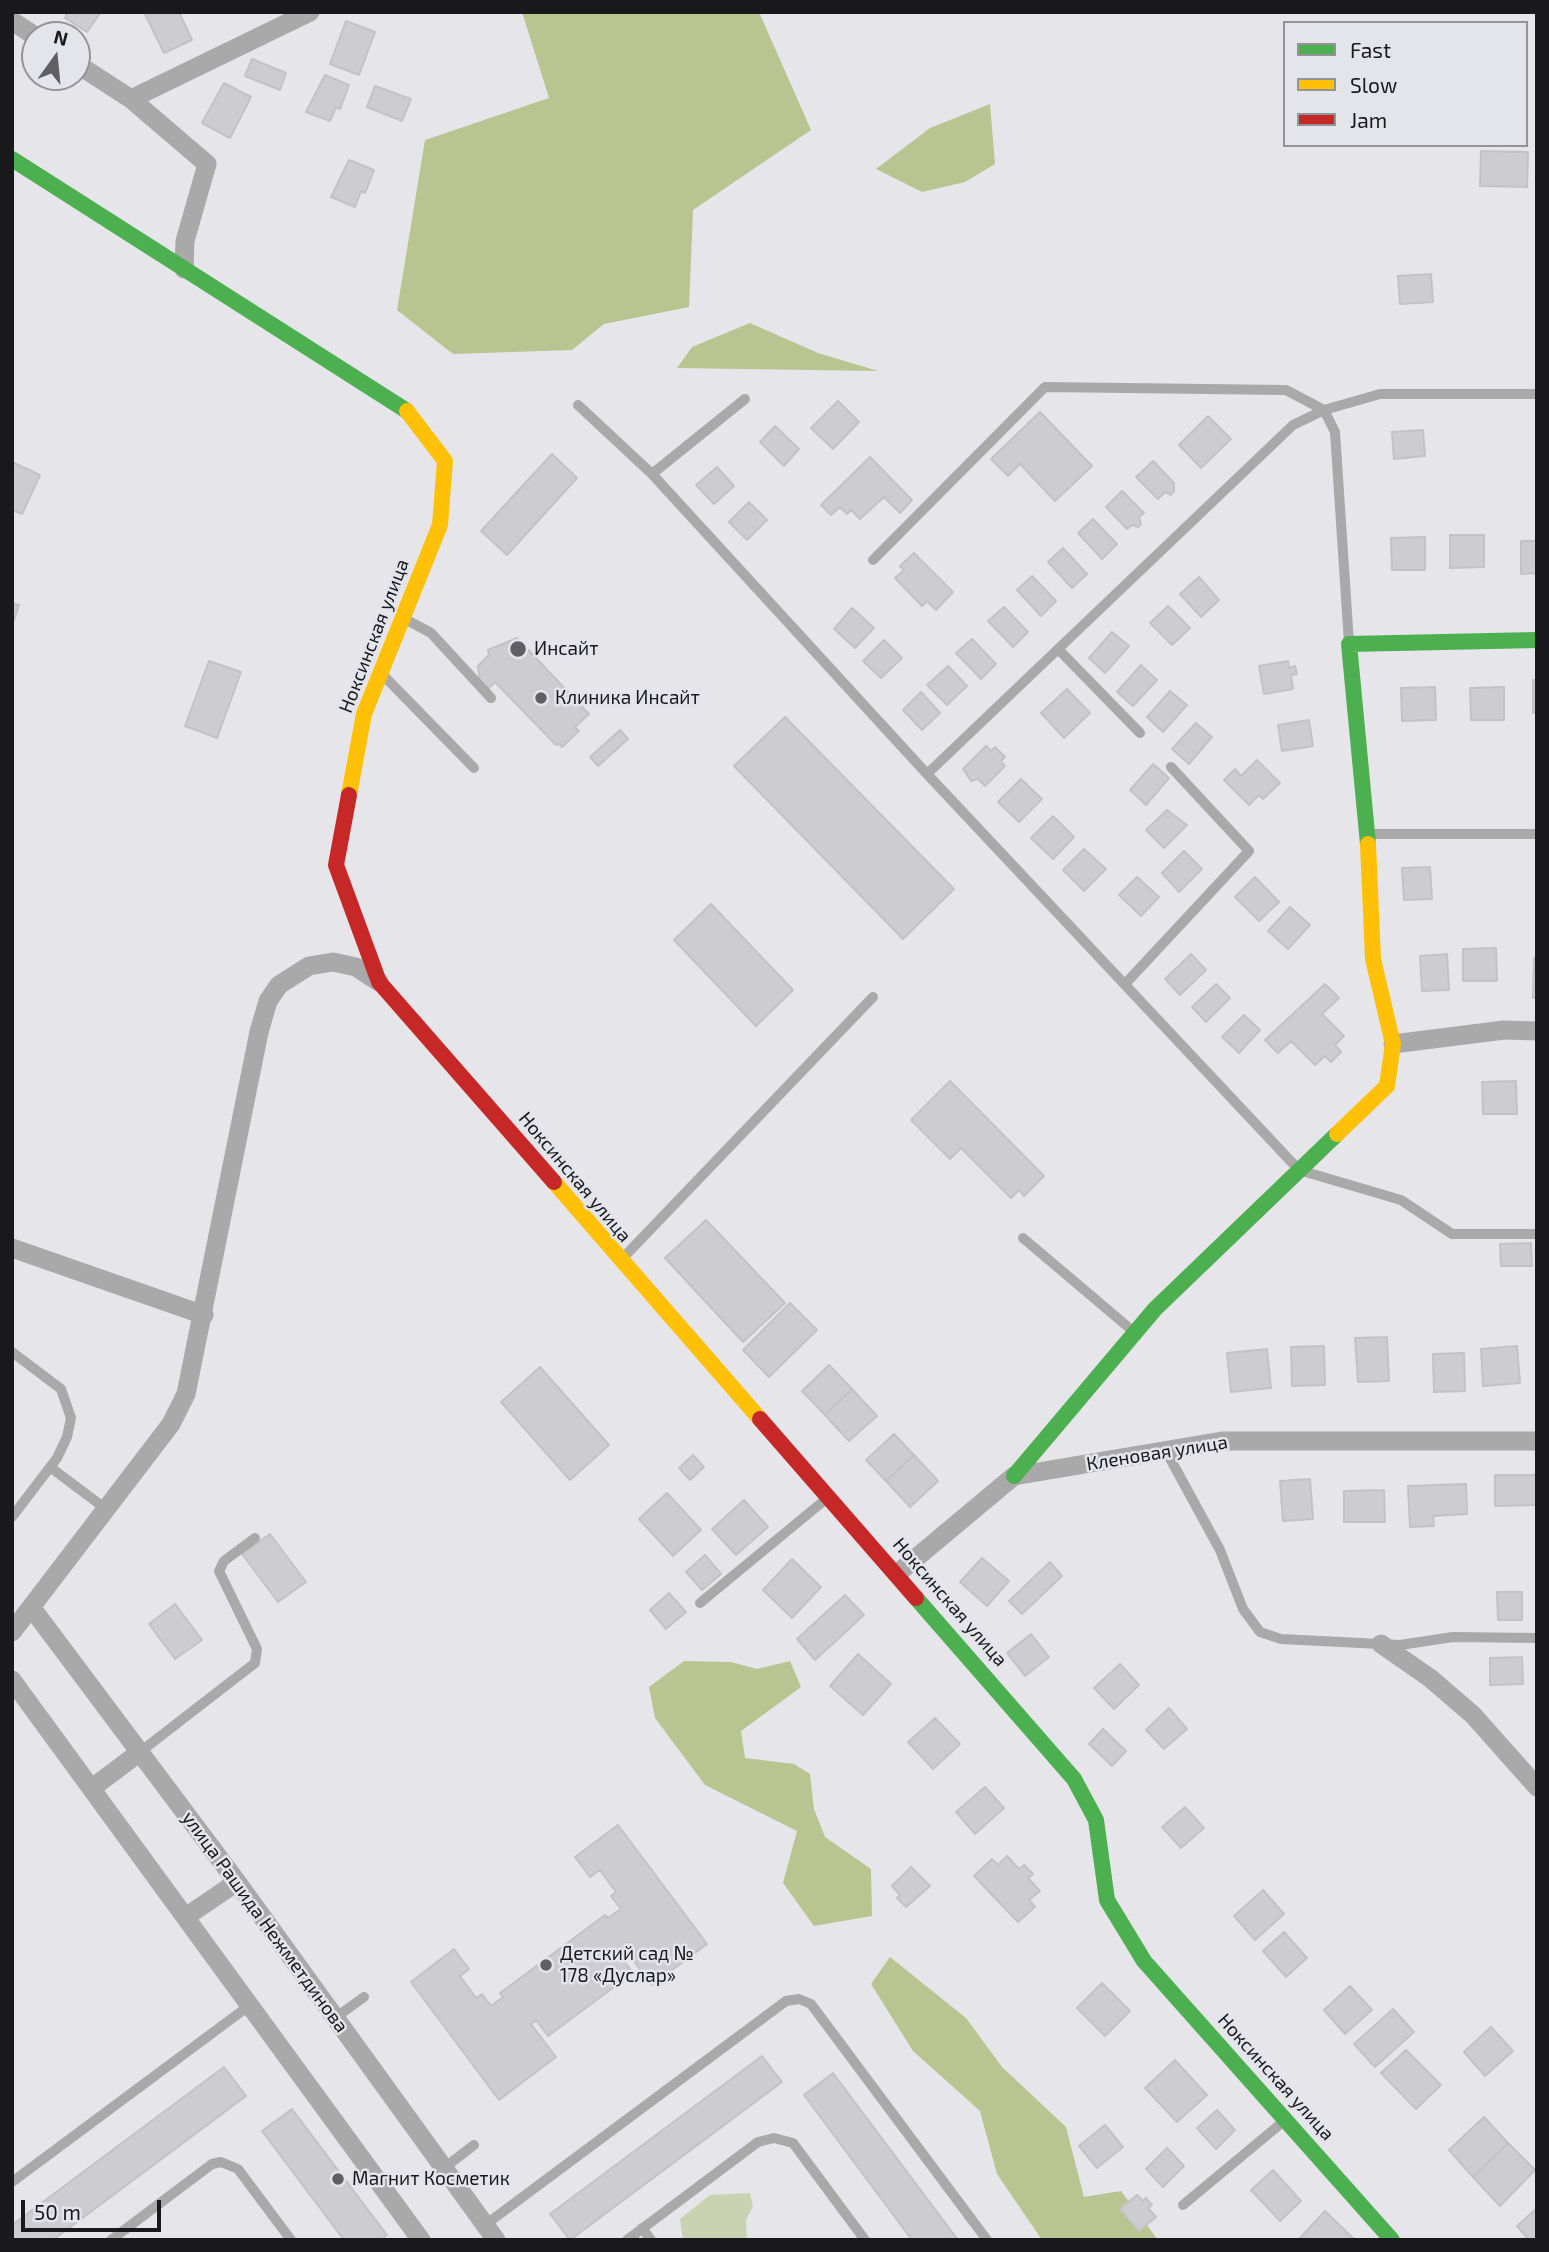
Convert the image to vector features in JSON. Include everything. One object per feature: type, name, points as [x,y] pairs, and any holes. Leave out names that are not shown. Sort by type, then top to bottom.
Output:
[{"type":"street","points":[[131,99],[310,12]]},
{"type":"street","points":[[91,73],[131,99],[207,164],[185,241],[184,269]]},
{"type":"street","name":"Ноксинская улица","points":[[12,159],[409,412],[446,461],[440,524],[364,714],[336,865],[379,982],[620,1262],[898,1573],[1074,1779],[1096,1820],[1107,1900],[1144,1961],[1392,2240]]},
{"type":"street","points":[[898,1573],[1014,1476],[1154,1309],[1387,1086],[1394,1044],[1373,959],[1368,834],[1349,644],[1537,640]]},
{"type":"street","points":[[12,1632],[171,1424],[182,1404],[190,1384],[259,1032],[268,1001],[279,985],[309,966],[333,962],[356,967],[379,982]]},
{"type":"street","points":[[1394,1044],[1504,1030],[1537,1031]]},
{"type":"street","points":[[12,1248],[204,1315]]},
{"type":"street","name":"Кленовая улица","points":[[1014,1476],[1222,1441],[1537,1441]]},
{"type":"street","name":"улица Рашида Нежметдинова","points":[[31,1607],[237,1882],[491,2233]]},
{"type":"street","points":[[1381,1644],[1430,1678],[1473,1715],[1537,1787]]},
{"type":"street","points":[[12,1680],[187,1916],[421,2240]]},
{"type":"street","points":[[92,1788],[139,1752]]},
{"type":"street","points":[[187,1916],[237,1882]]},
{"type":"lane","points":[[873,560],[1045,387],[1286,390],[1324,410],[1335,432],[1349,644]]},
{"type":"lane","points":[[927,774],[1293,425],[1324,410],[1380,394],[1537,394]]},
{"type":"lane","points":[[652,474],[745,399]]},
{"type":"lane","points":[[578,405],[652,474],[927,774],[1299,1170],[1401,1200],[1452,1234],[1537,1234]]},
{"type":"lane","points":[[401,617],[431,633],[491,698]]},
{"type":"lane","points":[[1059,650],[1140,733]]},
{"type":"lane","points":[[379,671],[474,768]]},
{"type":"lane","points":[[1126,983],[1250,851],[1171,767]]},
{"type":"lane","points":[[1368,834],[1537,834]]},
{"type":"lane","points":[[620,1262],[873,997]]},
{"type":"lane","points":[[1023,1238],[1135,1333]]},
{"type":"lane","points":[[12,1352],[61,1389],[68,1403],[70,1429],[63,1447],[50,1467],[12,1517]]},
{"type":"lane","points":[[1166,1451],[1220,1550],[1243,1609],[1261,1632],[1281,1639],[1400,1645],[1453,1637],[1537,1637]]},
{"type":"lane","points":[[50,1467],[106,1509]]},
{"type":"lane","points":[[700,1603],[829,1497]]},
{"type":"lane","points":[[139,1752],[253,1666],[257,1649],[219,1570],[224,1561],[255,1538]]},
{"type":"lane","points":[[335,2018],[364,1997]]},
{"type":"lane","points":[[491,2233],[786,2001],[799,1999],[811,2004],[987,2240]]},
{"type":"lane","points":[[12,2182],[250,2005]]},
{"type":"lane","points":[[1183,2206],[1285,2120]]},
{"type":"lane","points":[[627,2240],[758,2142],[774,2138],[793,2143],[865,2240]]},
{"type":"lane","points":[[444,2168],[474,2145]]},
{"type":"lane","points":[[111,2240],[212,2164],[221,2162],[238,2169],[291,2240]]},
{"type":"lane","points":[[642,2228],[651,2240]]},
{"type":"green space","points":[[522,12],[759,12],[811,130],[693,210],[689,307],[604,324],[572,350],[453,354],[397,310],[425,140],[549,98]]},
{"type":"green space","points":[[990,104],[995,164],[965,182],[922,192],[876,169],[930,128]]},
{"type":"green space","points":[[750,323],[818,353],[878,371],[677,368],[692,347]]},
{"type":"green space","points":[[684,1661],[731,1662],[757,1669],[790,1661],[801,1687],[741,1731],[745,1758],[794,1764],[810,1774],[814,1809],[825,1837],[871,1869],[872,1916],[814,1926],[783,1883],[797,1831],[705,1785],[655,1718],[649,1687]]},
{"type":"green space","points":[[890,1957],[966,2018],[1002,2067],[1066,2127],[1084,2197],[1121,2191],[1158,2240],[1042,2240],[997,2174],[980,2111],[913,2051],[871,1984]]},
{"type":"green space","points":[[750,2193],[753,2206],[746,2220],[747,2240],[683,2240],[680,2219],[710,2195]]},
{"type":"building","points":[[63,12],[101,12],[91,26],[91,21],[70,21],[65,18],[67,15]]},
{"type":"building","points":[[144,12],[179,12],[192,40],[164,53]]},
{"type":"building","points":[[346,21],[375,32],[359,75],[330,64]]},
{"type":"building","points":[[252,59],[286,73],[280,90],[245,76]]},
{"type":"building","points":[[325,75],[349,85],[340,109],[336,107],[330,121],[306,112]]},
{"type":"building","points":[[224,83],[251,97],[230,138],[202,123]]},
{"type":"building","points":[[375,86],[411,99],[402,121],[367,107]]},
{"type":"building","points":[[1481,151],[1528,152],[1527,187],[1480,186]]},
{"type":"building","points":[[349,160],[374,170],[365,193],[361,191],[355,207],[331,197]]},
{"type":"building","points":[[1431,274],[1433,302],[1400,304],[1398,276]]},
{"type":"building","points":[[838,401],[859,422],[833,449],[811,428]]},
{"type":"building","points":[[1040,412],[1092,466],[1055,501],[1020,464],[1008,476],[991,459]]},
{"type":"building","points":[[1208,416],[1231,439],[1201,468],[1179,445]]},
{"type":"building","points":[[775,426],[799,449],[784,466],[760,442]]},
{"type":"building","points":[[1423,430],[1425,456],[1394,459],[1392,432]]},
{"type":"building","points":[[552,454],[577,478],[507,555],[481,531]]},
{"type":"building","points":[[870,457],[912,500],[900,513],[884,497],[860,519],[851,510],[847,514],[840,507],[831,515],[821,505]]},
{"type":"building","points":[[1153,461],[1174,483],[1171,495],[1165,492],[1158,499],[1136,477]]},
{"type":"building","points":[[12,462],[40,475],[22,514],[12,510]]},
{"type":"building","points":[[717,467],[734,486],[714,504],[696,485]]},
{"type":"building","points":[[1122,491],[1144,513],[1139,517],[1141,524],[1138,527],[1132,525],[1127,529],[1106,507]]},
{"type":"building","points":[[749,502],[767,520],[747,540],[729,522]]},
{"type":"building","points":[[1093,519],[1117,544],[1102,559],[1078,533]]},
{"type":"building","points":[[1450,535],[1484,535],[1484,567],[1450,568]]},
{"type":"building","points":[[1425,537],[1425,570],[1392,570],[1391,538]]},
{"type":"building","points":[[1521,541],[1537,541],[1537,573],[1521,574]]},
{"type":"building","points":[[1063,548],[1087,574],[1072,588],[1048,562]]},
{"type":"building","points":[[914,553],[953,592],[936,610],[927,601],[922,606],[895,578],[904,570],[900,566]]},
{"type":"building","points":[[1032,576],[1056,601],[1041,616],[1017,590]]},
{"type":"building","points":[[1199,577],[1219,600],[1201,617],[1180,594]]},
{"type":"building","points":[[12,603],[19,605],[12,626]]},
{"type":"building","points":[[1168,606],[1190,628],[1172,645],[1150,623]]},
{"type":"building","points":[[1004,607],[1028,632],[1013,647],[988,621]]},
{"type":"building","points":[[852,608],[874,628],[855,648],[834,629]]},
{"type":"building","points":[[1112,632],[1129,646],[1105,673],[1089,658]]},
{"type":"building","name":"Клиника Инсайт","points":[[517,638],[589,714],[575,727],[579,731],[562,747],[558,743],[556,745],[495,682],[487,690],[480,681],[478,666],[489,655],[488,650]]},
{"type":"building","points":[[972,639],[996,664],[981,679],[956,653]]},
{"type":"building","points":[[884,640],[902,658],[881,678],[863,661]]},
{"type":"building","points":[[209,661],[241,672],[217,738],[185,726]]},
{"type":"building","points":[[1288,661],[1289,668],[1295,666],[1297,674],[1291,675],[1293,689],[1264,694],[1259,666]]},
{"type":"building","points":[[1141,665],[1157,680],[1133,706],[1117,692]]},
{"type":"building","points":[[948,666],[967,686],[947,705],[927,685]]},
{"type":"building","points":[[1533,680],[1537,680],[1537,713],[1533,713]]},
{"type":"building","points":[[1435,687],[1436,720],[1402,721],[1401,688]]},
{"type":"building","points":[[1504,687],[1504,720],[1471,720],[1470,688]]},
{"type":"building","points":[[1067,689],[1090,713],[1064,738],[1041,713]]},
{"type":"building","points":[[1170,691],[1187,705],[1163,732],[1147,717]]},
{"type":"building","points":[[921,692],[940,713],[922,730],[903,710]]},
{"type":"building","points":[[785,717],[954,889],[903,939],[734,766]]},
{"type":"building","points":[[1309,720],[1313,746],[1282,751],[1278,725]]},
{"type":"building","points":[[1196,723],[1212,737],[1189,764],[1172,749]]},
{"type":"building","points":[[620,730],[628,739],[598,766],[590,757]]},
{"type":"building","points":[[986,746],[991,751],[995,747],[1005,757],[1001,761],[1005,766],[985,786],[978,779],[971,781],[963,769]]},
{"type":"building","points":[[1257,760],[1280,783],[1263,799],[1259,795],[1249,805],[1224,780],[1235,769],[1241,776]]},
{"type":"building","points":[[1153,764],[1169,778],[1146,805],[1130,790]]},
{"type":"building","points":[[1021,779],[1042,799],[1019,822],[998,802]]},
{"type":"building","points":[[1167,810],[1187,825],[1164,848],[1146,830]]},
{"type":"building","points":[[1053,816],[1074,837],[1053,859],[1031,838]]},
{"type":"building","points":[[1084,849],[1106,869],[1084,891],[1063,870]]},
{"type":"building","points":[[1184,851],[1202,869],[1179,892],[1162,873]]},
{"type":"building","points":[[1430,867],[1432,899],[1404,900],[1402,868]]},
{"type":"building","points":[[1137,877],[1159,897],[1141,916],[1119,895]]},
{"type":"building","points":[[1255,877],[1279,902],[1259,921],[1235,897]]},
{"type":"building","points":[[711,904],[793,990],[756,1026],[674,940]]},
{"type":"building","points":[[1290,907],[1310,925],[1288,949],[1268,931]]},
{"type":"building","points":[[1496,948],[1497,981],[1463,981],[1463,949]]},
{"type":"building","points":[[1191,954],[1206,970],[1180,995],[1165,979]]},
{"type":"building","points":[[1447,954],[1449,990],[1422,991],[1420,956]]},
{"type":"building","points":[[1534,958],[1537,958],[1537,998],[1533,998]]},
{"type":"building","points":[[1216,984],[1230,998],[1206,1022],[1192,1007]]},
{"type":"building","points":[[1325,984],[1339,998],[1322,1014],[1344,1036],[1335,1045],[1341,1052],[1331,1062],[1325,1056],[1315,1065],[1291,1041],[1278,1053],[1265,1040]]},
{"type":"building","points":[[1244,1015],[1260,1030],[1239,1053],[1222,1037]]},
{"type":"building","points":[[950,1081],[1044,1176],[1024,1196],[1019,1190],[1011,1198],[961,1148],[950,1159],[911,1120]]},
{"type":"building","points":[[1516,1081],[1517,1114],[1483,1114],[1482,1082]]},
{"type":"building","points":[[706,1220],[785,1303],[743,1342],[665,1258]]},
{"type":"building","points":[[1531,1243],[1532,1266],[1501,1266],[1500,1244]]},
{"type":"building","points":[[790,1303],[817,1330],[769,1377],[743,1350]]},
{"type":"building","points":[[1387,1337],[1389,1381],[1358,1382],[1355,1338]]},
{"type":"building","points":[[1324,1346],[1325,1385],[1292,1386],[1291,1347]]},
{"type":"building","points":[[1517,1346],[1520,1383],[1483,1386],[1481,1349]]},
{"type":"building","points":[[1267,1349],[1271,1388],[1231,1392],[1227,1353]]},
{"type":"building","points":[[1464,1353],[1465,1391],[1434,1392],[1433,1354]]},
{"type":"building","points":[[829,1365],[852,1389],[825,1415],[802,1391]]},
{"type":"building","points":[[540,1367],[609,1445],[570,1480],[501,1402]]},
{"type":"building","points":[[852,1389],[877,1416],[849,1441],[825,1415]]},
{"type":"building","points":[[894,1434],[914,1455],[886,1481],[866,1460]]},
{"type":"building","points":[[693,1455],[704,1467],[690,1480],[679,1468]]},
{"type":"building","points":[[914,1455],[938,1481],[910,1507],[886,1481]]},
{"type":"building","points":[[1495,1475],[1537,1475],[1537,1505],[1495,1506]]},
{"type":"building","points":[[1310,1479],[1313,1519],[1283,1521],[1280,1481]]},
{"type":"building","points":[[1466,1484],[1467,1514],[1433,1516],[1434,1526],[1410,1527],[1408,1486]]},
{"type":"building","points":[[1384,1490],[1385,1522],[1344,1522],[1344,1491]]},
{"type":"building","points":[[667,1493],[701,1530],[673,1556],[639,1519]]},
{"type":"building","points":[[744,1500],[768,1527],[736,1555],[712,1529]]},
{"type":"building","points":[[270,1534],[306,1582],[278,1602],[242,1554]]},
{"type":"building","points":[[705,1555],[721,1574],[702,1590],[686,1572]]},
{"type":"building","points":[[982,1558],[1009,1581],[987,1606],[960,1582]]},
{"type":"building","points":[[792,1559],[821,1587],[792,1618],[763,1590]]},
{"type":"building","points":[[1050,1562],[1062,1576],[1022,1614],[1009,1601]]},
{"type":"building","points":[[1497,1592],[1522,1592],[1522,1620],[1498,1620]]},
{"type":"building","points":[[669,1593],[686,1612],[666,1629],[650,1610]]},
{"type":"building","points":[[845,1595],[864,1615],[815,1660],[797,1639]]},
{"type":"building","points":[[175,1604],[202,1640],[175,1659],[149,1624]]},
{"type":"building","points":[[1031,1634],[1049,1657],[1025,1676],[1007,1653]]},
{"type":"building","points":[[858,1654],[891,1684],[863,1715],[830,1686]]},
{"type":"building","points":[[1522,1657],[1523,1684],[1490,1685],[1490,1658]]},
{"type":"building","points":[[1120,1664],[1139,1685],[1114,1709],[1094,1688]]},
{"type":"building","points":[[1169,1708],[1187,1729],[1164,1749],[1146,1730]]},
{"type":"building","points":[[935,1718],[960,1744],[933,1769],[908,1742]]},
{"type":"building","points":[[1103,1729],[1126,1751],[1112,1766],[1089,1744]]},
{"type":"building","points":[[985,1787],[1004,1808],[975,1834],[956,1812]]},
{"type":"building","points":[[1185,1807],[1204,1828],[1181,1848],[1162,1827]]},
{"type":"building","points":[[618,1825],[707,1944],[652,1985],[626,1951],[620,1955],[633,1973],[548,2036],[536,2020],[531,2024],[556,2057],[499,2100],[411,1982],[454,1949],[469,1969],[460,1976],[476,1998],[482,1994],[491,2006],[503,1997],[500,1993],[605,1915],[608,1918],[621,1909],[611,1896],[616,1892],[600,1870],[590,1877],[575,1857]]},
{"type":"building","points":[[1007,1856],[1019,1869],[1024,1865],[1033,1874],[1028,1878],[1040,1891],[1029,1900],[1035,1907],[1018,1922],[974,1876],[992,1859],[998,1865]]},
{"type":"building","points":[[911,1867],[930,1886],[906,1907],[897,1898],[900,1895],[892,1886]]},
{"type":"building","points":[[1263,1890],[1284,1914],[1255,1940],[1234,1916]]},
{"type":"building","points":[[1284,1932],[1307,1958],[1286,1977],[1263,1951]]},
{"type":"building","points":[[1102,1983],[1130,2011],[1105,2036],[1077,2008]]},
{"type":"building","points":[[1350,1986],[1372,2010],[1345,2034],[1324,2010]]},
{"type":"building","points":[[1393,2009],[1414,2032],[1375,2067],[1354,2044]]},
{"type":"building","points":[[1491,2027],[1513,2051],[1485,2076],[1464,2052]]},
{"type":"building","points":[[1406,2050],[1441,2085],[1416,2109],[1381,2073]]},
{"type":"building","points":[[762,2056],[782,2082],[570,2240],[550,2214]]},
{"type":"building","points":[[1175,2060],[1207,2095],[1177,2122],[1145,2088]]},
{"type":"building","points":[[224,2067],[246,2096],[53,2240],[12,2240],[12,2225]]},
{"type":"building","points":[[833,2073],[958,2240],[912,2240],[804,2095]]},
{"type":"building","points":[[292,2109],[387,2235],[380,2240],[344,2240],[262,2131]]},
{"type":"building","points":[[1217,2110],[1235,2130],[1216,2149],[1197,2128]]},
{"type":"building","points":[[1484,2117],[1508,2143],[1473,2177],[1449,2150]]},
{"type":"building","points":[[1105,2125],[1123,2147],[1097,2168],[1079,2146]]},
{"type":"building","points":[[1508,2143],[1535,2170],[1500,2206],[1473,2177]]},
{"type":"building","points":[[1167,2148],[1184,2166],[1163,2187],[1146,2169]]},
{"type":"building","points":[[1273,2170],[1301,2201],[1280,2221],[1251,2190]]},
{"type":"building","points":[[1137,2195],[1143,2201],[1146,2198],[1152,2205],[1148,2208],[1156,2217],[1139,2231],[1120,2209]]},
{"type":"building","points":[[1537,2208],[1537,2240],[1529,2240],[1517,2226]]},
{"type":"building","points":[[1325,2211],[1355,2240],[1299,2239]]},
{"type":"traffic: fast","points":[[12,159],[407,411]]},
{"type":"traffic: fast","points":[[1368,844],[1349,644],[1537,640]]},
{"type":"traffic: fast","points":[[1014,1476],[1155,1309],[1337,1134]]},
{"type":"traffic: fast","points":[[916,1598],[1074,1779],[1096,1820],[1107,1900],[1144,1961],[1392,2240]]},
{"type":"traffic: slow","points":[[349,795],[364,714],[440,525],[445,461],[407,411]]},
{"type":"traffic: slow","points":[[1337,1134],[1387,1086],[1393,1044],[1373,959],[1368,844]]},
{"type":"traffic: slow","points":[[554,1182],[760,1419]]},
{"type":"traffic: jam","points":[[349,795],[336,865],[379,982],[554,1182]]},
{"type":"traffic: jam","points":[[760,1419],[916,1598]]},
{"type":"place","name":"Инсайт","points":[[518,649]]},
{"type":"place","name":"Клиника Инсайт","points":[[541,698]]},
{"type":"place","name":"Детский сад № 178 «Дуслар»","points":[[546,1965]]},
{"type":"place","name":"Магнит Косметик","points":[[338,2179]]}]
